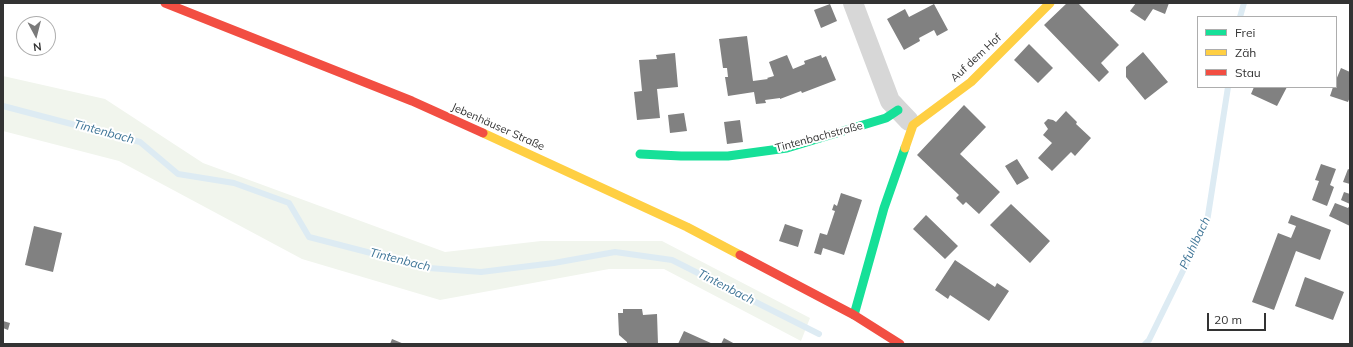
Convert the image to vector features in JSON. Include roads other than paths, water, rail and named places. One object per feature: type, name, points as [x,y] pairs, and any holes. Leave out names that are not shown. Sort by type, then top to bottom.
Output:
[{"type":"street","name":"Jebenhäuser Straße","points":[[164,3],[412,101],[687,227],[854,315]]},
{"type":"street","points":[[853,3],[890,101],[913,125],[884,208],[872,257],[854,315],[900,344]]},
{"type":"street","name":"Auf dem Hof","points":[[913,125],[971,82],[1050,3]]},
{"type":"street","name":"Tintenbachstraße","points":[[640,154],[728,156],[787,148],[886,118],[898,110]]},
{"type":"waterway","name":"Pfuhlbach","points":[[1240,16],[1244,3]]},
{"type":"waterway","name":"Pfuhlbach","points":[[1145,344],[1149,340],[1207,222],[1228,88]]},
{"type":"waterway","name":"Tintenbach","points":[[3,106],[140,142],[178,174],[234,183],[289,203],[309,237],[429,268],[481,272],[554,263],[615,252],[672,260],[819,334]]}]
